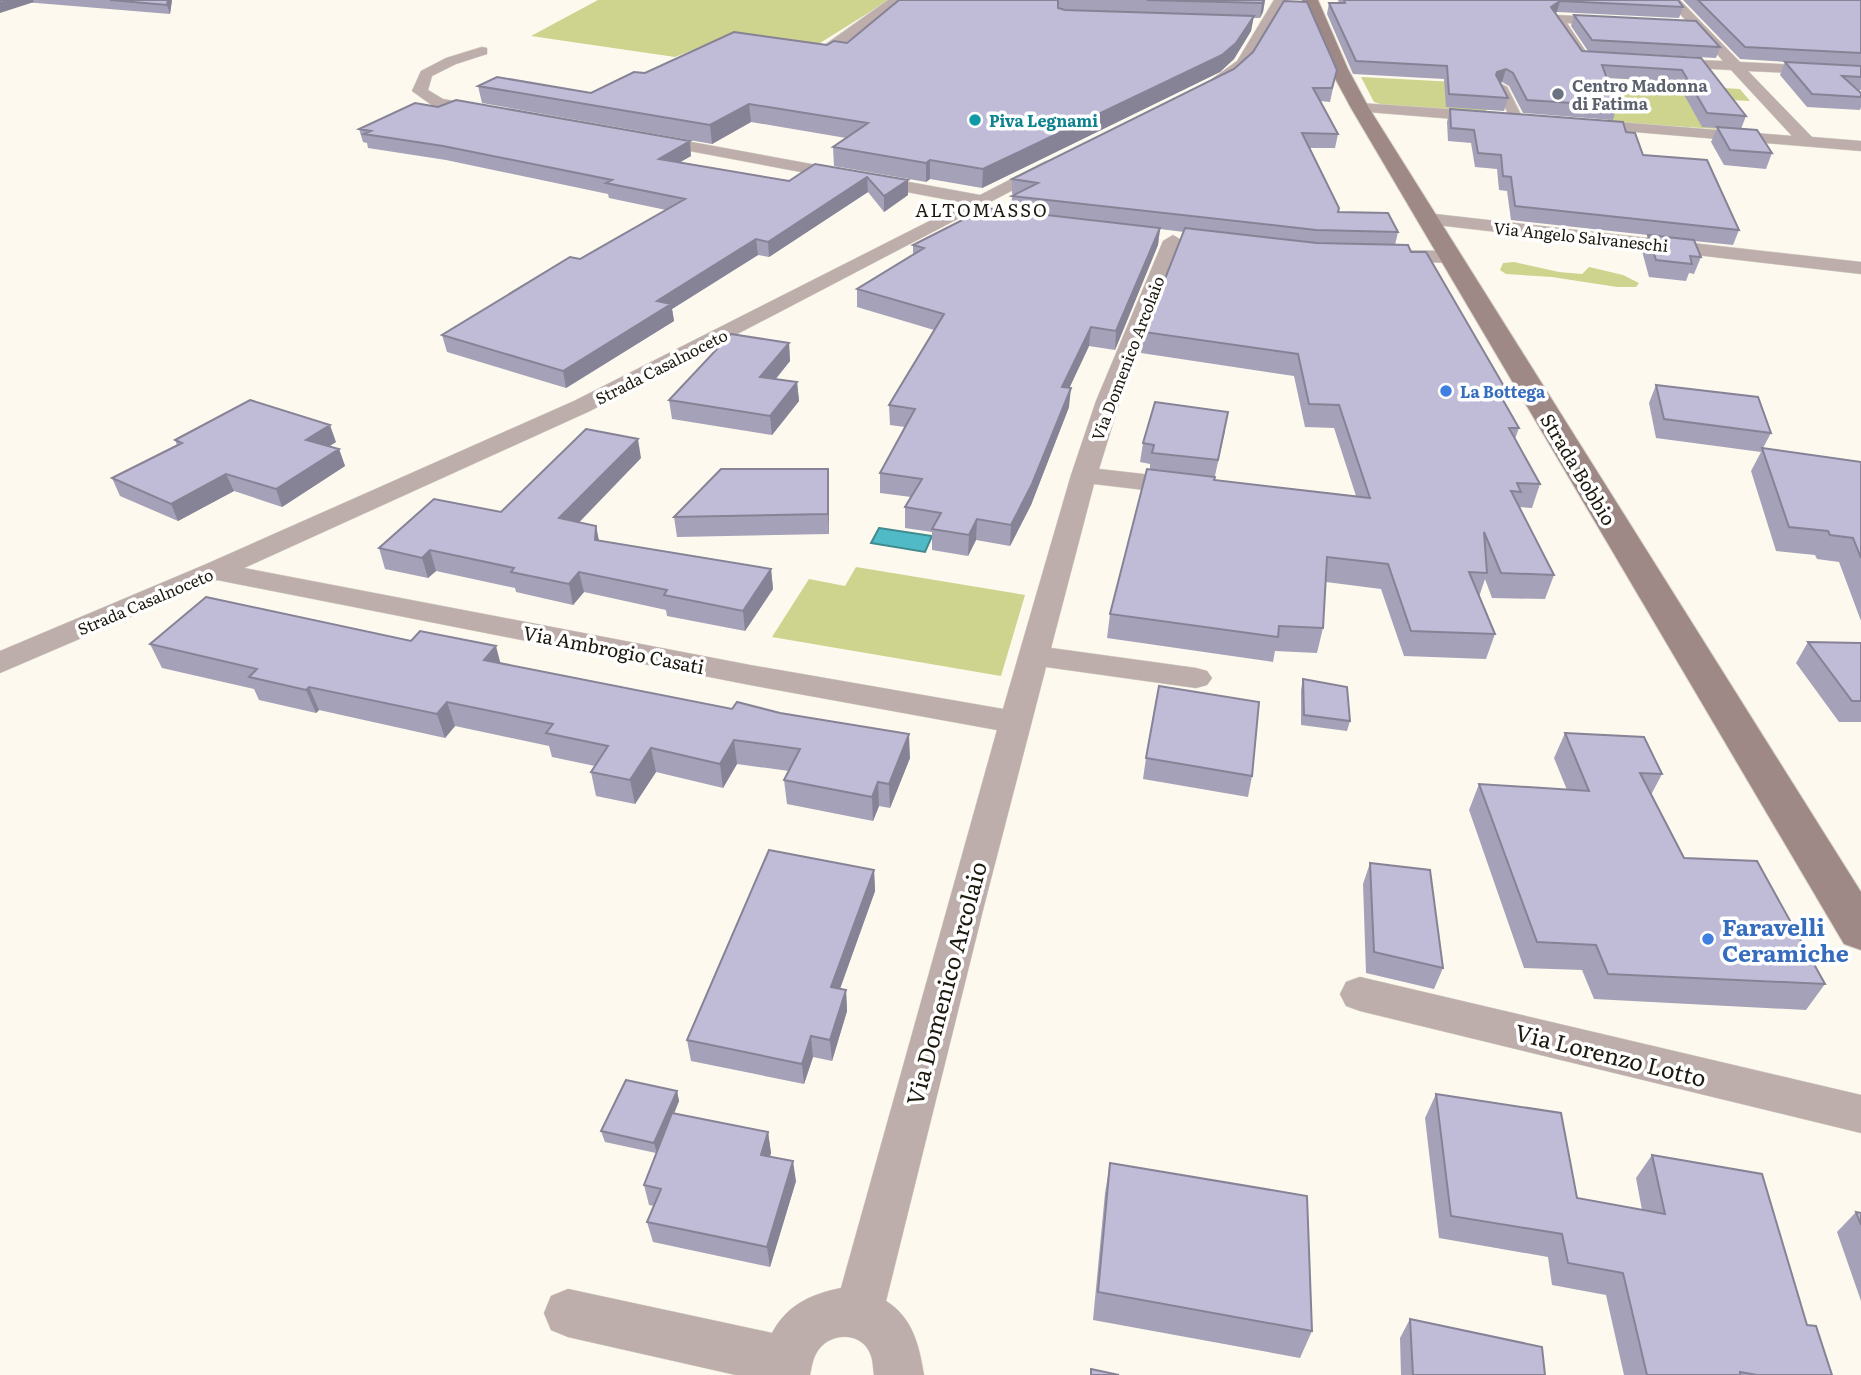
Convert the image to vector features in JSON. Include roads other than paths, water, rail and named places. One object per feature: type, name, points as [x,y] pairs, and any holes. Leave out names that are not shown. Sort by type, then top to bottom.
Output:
[{"type":"main road","name":"Strada Bobbio","points":[[1287,9],[1339,69],[1426,219],[1861,931]]},
{"type":"street","points":[[831,47],[896,0]]},
{"type":"street","points":[[1673,0],[1807,142]]},
{"type":"street","points":[[1191,95],[1226,77],[1242,64],[1287,9]]},
{"type":"street","points":[[1592,58],[1583,58],[1557,19],[1633,23]]},
{"type":"street","points":[[1671,24],[1697,26]]},
{"type":"street","points":[[482,51],[451,61],[426,74],[420,91],[438,103],[506,115]]},
{"type":"street","points":[[1655,62],[1861,72]]},
{"type":"street","points":[[1501,87],[1523,120]]},
{"type":"street","points":[[1360,108],[1523,120]]},
{"type":"street","points":[[1565,123],[1861,146]]},
{"type":"street","points":[[626,135],[980,200]]},
{"type":"street","name":"Strada Casalnoceto","points":[[0,663],[214,571],[582,406],[830,281],[953,213],[1076,153]]},
{"type":"street","points":[[953,213],[994,219]]},
{"type":"street","name":"Via Angelo Salvaneschi","points":[[1426,219],[1861,268]]},
{"type":"street","name":"Via Domenico Arcolaio","points":[[859,1312],[1014,722],[1084,475],[1108,401],[1177,241]]},
{"type":"street","points":[[1367,256],[1450,257]]},
{"type":"street","points":[[1084,475],[1208,490]]},
{"type":"street","name":"Via Ambrogio Casati","points":[[214,571],[750,675],[1014,722]]},
{"type":"street","points":[[1033,655],[1196,678]]},
{"type":"street","name":"Via Lorenzo Lotto","points":[[1360,994],[1861,1114]]},
{"type":"street","points":[[568,1312],[785,1368],[795,1338],[812,1320],[835,1311],[859,1312],[878,1320],[892,1337],[899,1358],[899,1375]]},
{"type":"water","points":[[879,528],[932,536],[925,552],[871,543]]},
{"type":"place","name":"Centro Madonna di Fatima","points":[[1558,94]]},
{"type":"place","name":"Piva Legnami","points":[[975,120]]},
{"type":"place","name":"La Bottega","points":[[1446,391]]},
{"type":"place","name":"Faravelli Ceramiche","points":[[1708,939]]},
{"type":"district","name":"ALTOMASSO","points":[[982,209]]}]
